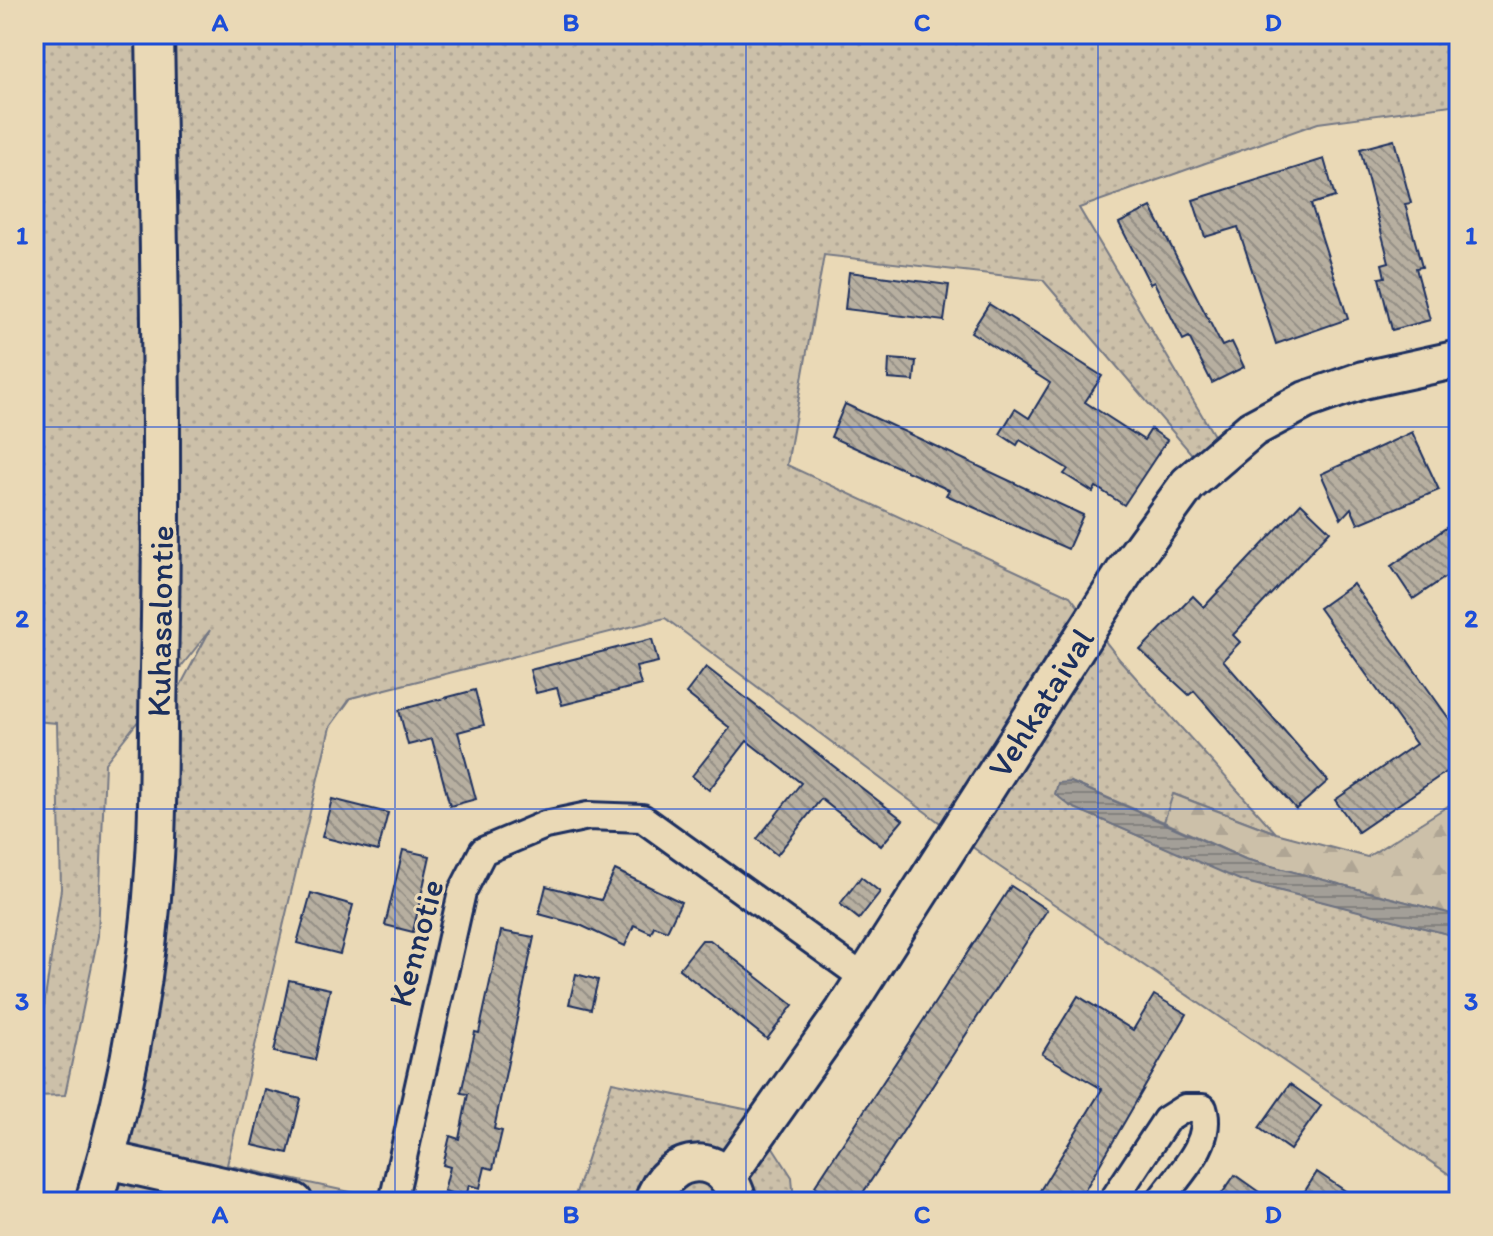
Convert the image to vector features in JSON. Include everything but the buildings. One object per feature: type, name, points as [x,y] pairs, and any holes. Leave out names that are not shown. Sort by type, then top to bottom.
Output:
[{"type":"street","name":"Kuhasalontie","points":[[94,1202],[107,1160],[147,945],[155,856],[163,497],[155,34]]},
{"type":"street","name":"Vehkataival","points":[[733,1189],[757,1139],[1127,568],[1188,484],[1252,429],[1306,400],[1363,380],[1459,359]]},
{"type":"street","name":"Kennotie","points":[[393,1202],[462,892],[483,851],[545,825],[588,816],[642,818],[864,978]]},
{"type":"street","points":[[1112,1202],[1166,1120],[1185,1108],[1203,1108],[1207,1122],[1202,1142],[1159,1202]]},
{"type":"street","points":[[107,1160],[294,1202]]},
{"type":"street","points":[[653,1202],[658,1187],[668,1174],[682,1165],[698,1163],[714,1167],[733,1189]]},
{"type":"green space","points":[[34,34],[1459,34],[1459,104],[1318,123],[1079,208],[1222,449],[1201,465],[1043,280],[824,255],[787,465],[1070,596],[1120,660],[1276,833],[1174,794],[1164,822],[1071,782],[1070,806],[1242,880],[1459,937],[1459,1181],[994,863],[665,618],[351,698],[330,727],[227,1165],[396,1202],[111,1202],[146,1065],[167,925],[177,692],[210,630],[105,763],[98,936],[65,1095],[34,1096],[34,1074],[61,889],[57,723],[34,721]]},
{"type":"green space","points":[[1173,794],[1276,833],[1367,857],[1459,799],[1459,916],[1245,859],[1164,822]]},
{"type":"green space","points":[[612,1082],[749,1110],[792,1177],[794,1202],[573,1202]]},
{"type":"shaded area","points":[[1071,782],[1245,859],[1459,916],[1459,937],[1242,881],[1070,806],[1055,794],[1058,783]]}]
